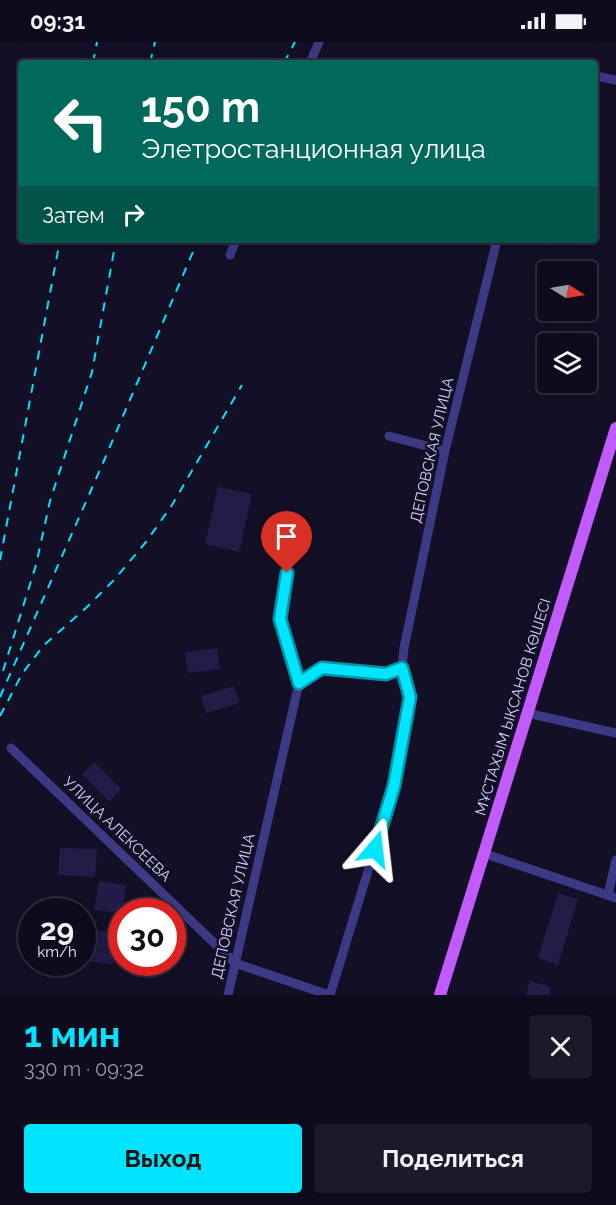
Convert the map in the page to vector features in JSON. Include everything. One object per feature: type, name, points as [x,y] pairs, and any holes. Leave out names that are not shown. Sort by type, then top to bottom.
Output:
[{"type":"main road","name":"МҰСТАХЫМ ЫҚСАНОВ КӨШЕСІ","points":[[440,995],[616,428]]},
{"type":"street","points":[[311,60],[319,42]]},
{"type":"street","points":[[598,76],[616,80]]},
{"type":"street","points":[[230,255],[235,243]]},
{"type":"street","name":"ДЕПОВСКАЯ УЛИЦА","points":[[402,668],[404,648],[445,452],[495,243]]},
{"type":"street","points":[[389,436],[445,452]]},
{"type":"street","points":[[287,573],[280,619],[299,683],[322,668],[386,674],[402,668],[410,697],[394,786],[330,995]]},
{"type":"street","name":"ДЕПОВСКАЯ УЛИЦА","points":[[228,995],[299,683]]},
{"type":"street","points":[[527,713],[616,733]]},
{"type":"street","name":"УЛИЦА АЛЕКСЕЕВА","points":[[11,748],[235,963],[330,995]]},
{"type":"street","points":[[483,853],[612,896],[616,860]]},
{"type":"building","points":[[218,487],[252,494],[239,552],[205,544]]},
{"type":"building","points":[[217,648],[220,669],[188,673],[185,652]]},
{"type":"building","points":[[234,686],[240,703],[206,713],[201,696]]},
{"type":"building","points":[[95,762],[121,789],[109,802],[82,774]]},
{"type":"building","points":[[60,848],[97,849],[95,877],[58,875]]},
{"type":"building","points":[[99,881],[126,885],[124,898],[108,898],[108,912],[96,910]]},
{"type":"building","points":[[558,893],[578,899],[558,965],[538,958]]},
{"type":"building","points":[[96,930],[108,932],[108,964],[96,962]]},
{"type":"building","points":[[530,981],[551,987],[549,995],[526,995]]},
{"type":"railway","points":[[94,60],[97,42]]},
{"type":"railway","points":[[151,60],[155,42]]},
{"type":"railway","points":[[286,60],[295,42]]},
{"type":"railway","points":[[0,560],[59,243]]},
{"type":"railway","points":[[3,671],[36,565],[50,501],[92,372],[115,243]]},
{"type":"railway","points":[[0,697],[197,243]]},
{"type":"railway","points":[[0,716],[22,674],[43,646],[114,580],[146,542],[172,505],[242,385]]},
{"type":"route","points":[[287,573],[280,619],[299,683],[322,668],[386,674],[402,668],[410,697],[394,786],[375,849]]}]
